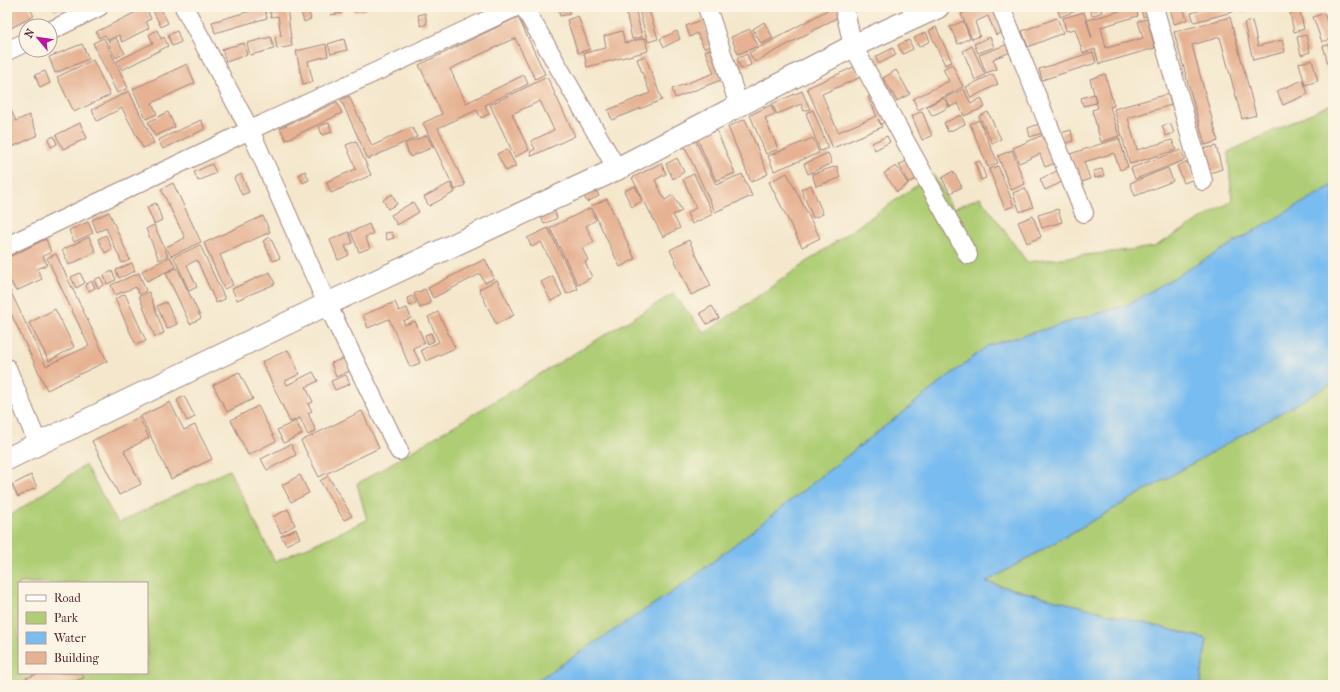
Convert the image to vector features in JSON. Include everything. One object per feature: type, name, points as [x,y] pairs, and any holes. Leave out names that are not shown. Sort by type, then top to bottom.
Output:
[{"type":"street","points":[[58,27],[99,7]]},
{"type":"street","points":[[184,7],[250,130],[326,304],[399,451]]},
{"type":"street","points":[[7,246],[250,130],[516,7]]},
{"type":"street","points":[[524,7],[617,169]]},
{"type":"street","points":[[707,7],[739,106]]},
{"type":"street","points":[[844,7],[853,46],[968,255]]},
{"type":"street","points":[[7,459],[326,304],[617,169],[853,46],[938,7]]},
{"type":"street","points":[[1001,7],[1084,213]]},
{"type":"street","points":[[1154,7],[1203,181]]},
{"type":"street","points":[[7,51],[18,46]]},
{"type":"street","points":[[7,368],[38,444]]},
{"type":"green space","points":[[1333,103],[1333,185],[1127,305],[987,346],[683,585],[530,685],[7,685],[7,518],[85,465],[118,523],[229,470],[275,562],[367,520],[357,484],[673,294],[705,333],[933,174],[953,209],[980,197],[1027,262],[1154,247],[1232,201],[1228,152]]},
{"type":"green space","points":[[1333,383],[1333,685],[1200,685],[1207,639],[986,582]]},
{"type":"water","points":[[1333,185],[1333,383],[986,582],[1207,639],[1200,685],[530,685],[683,585],[987,346],[1127,305]]},
{"type":"building","points":[[7,7],[29,7],[34,16],[30,18],[18,18],[18,24],[11,28],[7,20]]},
{"type":"building","points":[[52,7],[63,7],[54,11]]},
{"type":"building","points":[[146,7],[151,19],[146,21],[149,28],[122,42],[119,35],[108,40],[105,35],[99,38],[96,32]]},
{"type":"building","points":[[151,7],[160,7],[168,23],[161,27]]},
{"type":"building","points":[[264,7],[267,18],[215,33],[212,22]]},
{"type":"building","points":[[269,7],[287,7],[292,46],[277,49],[275,37],[281,36],[278,16],[271,17]]},
{"type":"building","points":[[330,7],[340,7],[342,13],[331,15]]},
{"type":"building","points":[[353,7],[365,7],[366,10],[354,12]]},
{"type":"building","points":[[558,7],[568,7],[570,14],[560,16]]},
{"type":"building","points":[[625,7],[635,7],[642,37],[632,39]]},
{"type":"building","points":[[638,7],[648,7],[658,39],[648,42]]},
{"type":"building","points":[[833,7],[841,7],[844,14],[755,62],[749,53]]},
{"type":"building","points":[[977,7],[995,7],[1005,31],[996,35],[988,16],[975,22],[980,36],[972,39],[961,14]]},
{"type":"building","points":[[1057,7],[1086,7],[1060,17]]},
{"type":"building","points":[[1089,7],[1100,7],[1102,12],[1092,16]]},
{"type":"building","points":[[1135,7],[1138,16],[1101,27],[1106,48],[1143,38],[1138,21],[1147,19],[1155,48],[1099,64],[1095,49],[1083,53],[1075,29],[1066,31],[1063,18],[1084,12],[1092,39],[1087,20]]},
{"type":"building","points":[[1140,7],[1150,7],[1151,15],[1143,17]]},
{"type":"building","points":[[1170,7],[1183,7],[1187,20],[1174,24]]},
{"type":"building","points":[[1212,7],[1232,7],[1233,12],[1194,22],[1191,13]]},
{"type":"building","points":[[1241,7],[1250,7],[1251,10],[1242,13]]},
{"type":"building","points":[[308,10],[311,19],[304,22],[301,12]]},
{"type":"building","points":[[1300,11],[1304,29],[1294,32],[1290,13]]},
{"type":"building","points":[[425,13],[427,24],[421,26],[418,15]]},
{"type":"building","points":[[1324,13],[1333,38],[1322,42],[1313,17]]},
{"type":"building","points":[[578,16],[590,49],[578,53],[567,20]]},
{"type":"building","points":[[518,17],[545,74],[535,79],[515,38],[450,69],[466,103],[524,75],[528,84],[485,105],[489,114],[481,118],[477,110],[438,128],[465,185],[455,190],[423,123],[442,114],[419,65]]},
{"type":"building","points":[[1230,17],[1256,115],[1242,119],[1220,37],[1192,45],[1218,141],[1205,145],[1174,32]]},
{"type":"building","points":[[1057,18],[1063,33],[1028,47],[1022,31]]},
{"type":"building","points":[[703,19],[713,45],[704,48],[697,33],[690,37],[686,26]]},
{"type":"building","points":[[963,21],[970,38],[958,44],[950,27]]},
{"type":"building","points":[[1252,21],[1258,46],[1282,40],[1285,52],[1253,60],[1244,23]]},
{"type":"building","points":[[764,22],[773,38],[761,44],[753,29]]},
{"type":"building","points":[[936,27],[952,62],[945,65],[929,31]]},
{"type":"building","points":[[750,29],[758,46],[738,54],[731,37]]},
{"type":"building","points":[[157,30],[161,39],[164,37],[168,46],[122,70],[117,61],[153,43],[149,35]]},
{"type":"building","points":[[177,31],[181,42],[172,46],[168,35]]},
{"type":"building","points":[[622,31],[625,43],[645,38],[648,51],[587,67],[584,53],[606,48],[604,36]]},
{"type":"building","points":[[677,31],[680,39],[664,47],[660,39]]},
{"type":"building","points":[[926,32],[930,41],[919,47],[914,38]]},
{"type":"building","points":[[1306,35],[1310,52],[1301,55],[1297,37]]},
{"type":"building","points":[[271,37],[274,49],[250,55],[247,43]]},
{"type":"building","points":[[990,37],[994,47],[978,53],[974,44]]},
{"type":"building","points":[[104,38],[128,88],[117,93],[93,43]]},
{"type":"building","points":[[116,38],[125,53],[116,58],[108,42]]},
{"type":"building","points":[[344,39],[347,50],[331,54],[328,44]]},
{"type":"building","points":[[909,40],[913,49],[903,54],[898,45]]},
{"type":"building","points":[[244,43],[247,55],[226,62],[222,49]]},
{"type":"building","points":[[82,44],[89,59],[55,73],[49,58],[58,58],[58,53]]},
{"type":"building","points":[[326,44],[328,56],[308,61],[313,82],[303,84],[296,51]]},
{"type":"building","points":[[1008,44],[1011,52],[993,59],[997,69],[986,73],[979,55]]},
{"type":"building","points":[[1333,44],[1333,63],[1328,64],[1323,46]]},
{"type":"building","points":[[972,46],[985,75],[975,80],[963,51]]},
{"type":"building","points":[[715,47],[726,78],[675,98],[672,89],[714,73],[705,51]]},
{"type":"building","points":[[893,48],[896,55],[879,64],[875,57]]},
{"type":"building","points":[[1093,52],[1096,63],[1042,80],[1039,69]]},
{"type":"building","points":[[747,54],[751,65],[741,69],[737,59]]},
{"type":"building","points":[[645,56],[662,100],[612,120],[608,110],[650,93],[637,59]]},
{"type":"building","points":[[93,60],[110,95],[74,112],[57,77]]},
{"type":"building","points":[[1312,60],[1318,81],[1305,85],[1299,63]]},
{"type":"building","points":[[187,64],[195,83],[152,103],[157,114],[146,119],[133,89]]},
{"type":"building","points":[[952,64],[963,87],[918,110],[913,99],[949,81],[943,69]]},
{"type":"building","points":[[856,66],[861,77],[822,94],[838,132],[877,116],[868,97],[877,92],[890,119],[881,124],[878,119],[882,127],[833,148],[807,88]]},
{"type":"building","points":[[896,70],[910,94],[897,101],[883,78]]},
{"type":"building","points":[[45,71],[50,83],[40,88],[35,75]]},
{"type":"building","points":[[993,74],[998,84],[971,98],[966,87]]},
{"type":"building","points":[[1105,74],[1114,106],[1110,107],[1119,136],[1101,142],[1092,110],[1098,108],[1090,79]]},
{"type":"building","points":[[547,77],[575,136],[532,156],[530,152],[535,149],[531,141],[554,130],[540,101],[512,114],[529,150],[515,157],[490,105]]},
{"type":"building","points":[[1303,80],[1308,94],[1283,105],[1277,91]]},
{"type":"building","points":[[964,89],[971,104],[981,98],[985,107],[964,116],[958,103],[950,107],[946,97]]},
{"type":"building","points":[[129,91],[154,143],[143,148],[122,108],[97,121],[92,110]]},
{"type":"building","points":[[802,91],[810,109],[804,111],[801,104],[777,114],[772,104]]},
{"type":"building","points":[[1094,94],[1096,103],[1083,106],[1081,98]]},
{"type":"building","points":[[1168,94],[1171,105],[1128,118],[1137,150],[1172,140],[1176,150],[1130,164],[1114,109]]},
{"type":"building","points":[[349,96],[372,146],[412,127],[417,137],[368,159],[341,100]]},
{"type":"building","points":[[944,98],[949,107],[932,116],[927,106]]},
{"type":"building","points":[[7,102],[16,121],[29,115],[38,135],[8,149]]},
{"type":"building","points":[[337,102],[342,113],[286,140],[280,128]]},
{"type":"building","points":[[771,105],[775,114],[765,118],[778,149],[766,154],[750,115]]},
{"type":"building","points":[[813,110],[828,148],[820,151],[806,113]]},
{"type":"building","points":[[922,111],[932,136],[922,140],[912,116]]},
{"type":"building","points":[[168,112],[175,127],[155,136],[148,122]]},
{"type":"building","points":[[988,112],[1001,139],[992,143],[979,116]]},
{"type":"building","points":[[961,115],[965,124],[948,132],[944,123]]},
{"type":"building","points":[[745,119],[768,174],[751,182],[728,127]]},
{"type":"building","points":[[201,120],[205,129],[163,149],[158,140]]},
{"type":"building","points":[[979,120],[998,163],[988,167],[970,124]]},
{"type":"building","points":[[80,123],[87,138],[63,149],[56,135]]},
{"type":"building","points":[[329,123],[332,132],[322,135],[319,126]]},
{"type":"building","points":[[1170,123],[1174,133],[1166,136],[1162,126]]},
{"type":"building","points":[[1039,124],[1042,133],[1030,137],[1028,128]]},
{"type":"building","points":[[716,129],[735,173],[716,181],[697,138]]},
{"type":"building","points":[[1071,130],[1073,141],[1063,144],[1061,133]]},
{"type":"building","points":[[427,135],[433,147],[410,157],[405,144]]},
{"type":"building","points":[[1043,135],[1055,163],[1045,167],[1040,154],[1019,163],[1013,148]]},
{"type":"building","points":[[54,136],[57,144],[51,147],[48,139]]},
{"type":"building","points":[[887,136],[890,142],[875,150],[872,143]]},
{"type":"building","points":[[813,138],[819,153],[774,171],[768,156]]},
{"type":"building","points":[[1119,138],[1128,167],[1120,170],[1114,153],[1084,162],[1090,179],[1079,183],[1070,154]]},
{"type":"building","points":[[695,139],[716,185],[742,174],[752,196],[715,212],[684,145]]},
{"type":"building","points":[[356,141],[371,175],[331,193],[326,182],[356,169],[346,145]]},
{"type":"building","points":[[1216,146],[1222,169],[1210,173],[1203,149]]},
{"type":"building","points":[[507,149],[516,166],[506,171],[497,154]]},
{"type":"building","points":[[1012,150],[1025,184],[1011,190],[998,156]]},
{"type":"building","points":[[1181,150],[1185,160],[1135,179],[1131,168]]},
{"type":"building","points":[[828,153],[832,163],[808,174],[804,164]]},
{"type":"building","points":[[677,158],[684,172],[673,179],[666,164]]},
{"type":"building","points":[[908,160],[918,178],[908,183],[899,165]]},
{"type":"building","points":[[980,161],[986,178],[981,180],[975,163]]},
{"type":"building","points":[[1187,162],[1194,179],[1184,183],[1177,166]]},
{"type":"building","points":[[661,163],[666,174],[655,180],[665,200],[673,195],[682,211],[673,215],[680,228],[663,237],[632,178]]},
{"type":"building","points":[[212,164],[216,173],[198,181],[194,172]]},
{"type":"building","points":[[837,166],[840,178],[816,186],[812,174]]},
{"type":"building","points":[[896,166],[908,184],[897,192],[884,173]]},
{"type":"building","points":[[998,166],[1014,206],[1005,209],[989,169]]},
{"type":"building","points":[[1168,168],[1173,181],[1135,196],[1130,183]]},
{"type":"building","points":[[1102,169],[1104,176],[1095,178],[1093,171]]},
{"type":"building","points":[[305,171],[309,180],[303,183],[299,174]]},
{"type":"building","points":[[953,171],[962,187],[950,193],[942,178]]},
{"type":"building","points":[[1057,171],[1062,182],[1045,190],[1040,179]]},
{"type":"building","points":[[787,173],[820,238],[802,247],[769,182]]},
{"type":"building","points":[[241,174],[249,192],[242,195],[234,178]]},
{"type":"building","points":[[694,174],[713,214],[692,224],[687,213],[696,208],[683,179]]},
{"type":"building","points":[[173,183],[201,242],[171,256],[166,247],[185,238],[161,189]]},
{"type":"building","points":[[450,183],[455,192],[429,206],[424,197]]},
{"type":"building","points":[[811,185],[823,214],[813,218],[801,189]]},
{"type":"building","points":[[635,186],[642,201],[632,207],[624,191]]},
{"type":"building","points":[[595,188],[599,196],[587,202],[583,194]]},
{"type":"building","points":[[1025,188],[1033,207],[1020,212],[1013,193]]},
{"type":"building","points":[[392,194],[397,204],[388,209],[383,200]]},
{"type":"building","points":[[607,199],[635,259],[620,267],[591,206]]},
{"type":"building","points":[[413,202],[419,212],[397,225],[391,215]]},
{"type":"building","points":[[156,203],[162,220],[154,224],[147,207]]},
{"type":"building","points":[[590,208],[596,220],[586,226],[594,242],[582,248],[588,260],[585,262],[592,277],[578,285],[550,228]]},
{"type":"building","points":[[1058,209],[1062,222],[1042,228],[1038,215]]},
{"type":"building","points":[[554,210],[557,218],[544,224],[541,217]]},
{"type":"building","points":[[109,212],[130,260],[122,263],[106,228],[97,232],[92,220]]},
{"type":"building","points":[[263,216],[270,232],[220,255],[233,285],[224,289],[204,243]]},
{"type":"building","points":[[1033,216],[1041,237],[1027,243],[1018,222]]},
{"type":"building","points":[[88,222],[93,233],[74,242],[69,230]]},
{"type":"building","points":[[369,224],[373,234],[365,237],[370,248],[359,252],[351,232]]},
{"type":"building","points":[[154,225],[168,256],[159,260],[146,229]]},
{"type":"building","points":[[548,228],[578,289],[567,294],[541,242],[532,247],[527,238]]},
{"type":"building","points":[[349,232],[353,243],[345,246],[349,255],[338,260],[330,240]]},
{"type":"building","points":[[392,232],[394,238],[387,240],[385,233]]},
{"type":"building","points":[[106,235],[112,249],[105,253],[98,239]]},
{"type":"building","points":[[89,237],[96,252],[69,265],[62,250]]},
{"type":"building","points":[[270,237],[280,258],[273,261],[263,241]]},
{"type":"building","points":[[46,239],[51,252],[43,256],[47,265],[37,269],[42,279],[16,291],[11,282],[7,283],[7,258]]},
{"type":"building","points":[[689,240],[711,286],[691,295],[670,250]]},
{"type":"building","points":[[200,245],[225,299],[216,303],[197,260],[187,265],[197,287],[189,291],[174,257]]},
{"type":"building","points":[[56,254],[107,361],[47,390],[7,305],[7,284],[46,366],[89,346],[47,258]]},
{"type":"building","points":[[170,257],[176,267],[147,281],[142,271]]},
{"type":"building","points":[[485,259],[494,278],[485,283],[480,274],[433,298],[428,288]]},
{"type":"building","points":[[132,263],[135,271],[119,278],[116,270]]},
{"type":"building","points":[[177,268],[201,318],[190,324],[166,273]]},
{"type":"building","points":[[112,271],[116,280],[107,284],[104,275]]},
{"type":"building","points":[[270,272],[275,284],[237,300],[232,289]]},
{"type":"building","points":[[80,273],[85,283],[76,288],[71,277]]},
{"type":"building","points":[[139,273],[146,291],[139,294],[136,287],[115,295],[111,285]]},
{"type":"building","points":[[553,276],[562,295],[551,301],[541,282]]},
{"type":"building","points":[[100,277],[104,285],[98,288],[94,280]]},
{"type":"building","points":[[497,280],[514,315],[496,324],[479,289]]},
{"type":"building","points":[[92,281],[95,288],[89,291],[85,285]]},
{"type":"building","points":[[425,289],[431,303],[420,308],[414,294]]},
{"type":"building","points":[[149,292],[164,333],[155,337],[139,296]]},
{"type":"building","points":[[125,294],[146,341],[136,345],[115,299]]},
{"type":"building","points":[[412,296],[416,303],[410,306],[407,298]]},
{"type":"building","points":[[166,302],[177,324],[167,329],[157,306]]},
{"type":"building","points":[[395,302],[399,311],[407,308],[411,318],[403,321],[405,325],[415,321],[425,343],[413,348],[420,363],[410,367],[389,319],[368,328],[363,315]]},
{"type":"building","points":[[712,306],[719,318],[707,324],[700,313]]},
{"type":"building","points":[[55,309],[74,347],[49,361],[29,323]]},
{"type":"building","points":[[438,312],[455,348],[426,361],[421,350],[439,342],[428,317]]},
{"type":"building","points":[[431,333],[434,341],[428,344],[425,335]]},
{"type":"building","points":[[288,350],[300,374],[285,381],[287,385],[313,372],[318,381],[306,387],[313,402],[308,404],[312,411],[308,413],[316,431],[308,435],[300,418],[290,422],[262,362]]},
{"type":"building","points":[[345,358],[350,371],[336,377],[331,363]]},
{"type":"building","points":[[239,372],[253,399],[227,412],[213,385]]},
{"type":"building","points":[[346,375],[350,384],[335,390],[331,381]]},
{"type":"building","points":[[184,396],[195,417],[187,421],[177,400]]},
{"type":"building","points":[[170,402],[184,430],[195,425],[212,459],[171,479],[141,416]]},
{"type":"building","points":[[258,406],[276,441],[248,455],[231,420]]},
{"type":"building","points":[[362,411],[379,448],[319,477],[301,441]]},
{"type":"building","points":[[139,417],[149,438],[124,451],[141,484],[119,495],[92,441]]},
{"type":"building","points":[[296,421],[302,434],[284,443],[277,430]]},
{"type":"building","points":[[291,444],[296,455],[267,470],[261,459]]},
{"type":"building","points":[[31,475],[37,487],[18,497],[12,485]]},
{"type":"building","points":[[300,475],[309,493],[291,502],[282,485]]},
{"type":"building","points":[[328,476],[352,516],[344,520],[320,481]]},
{"type":"building","points":[[288,509],[295,525],[281,533],[273,517]]},
{"type":"building","points":[[296,529],[300,538],[286,545],[281,536]]},
{"type":"building","points":[[37,674],[82,674],[84,678],[63,685],[19,685],[18,681]]}]
